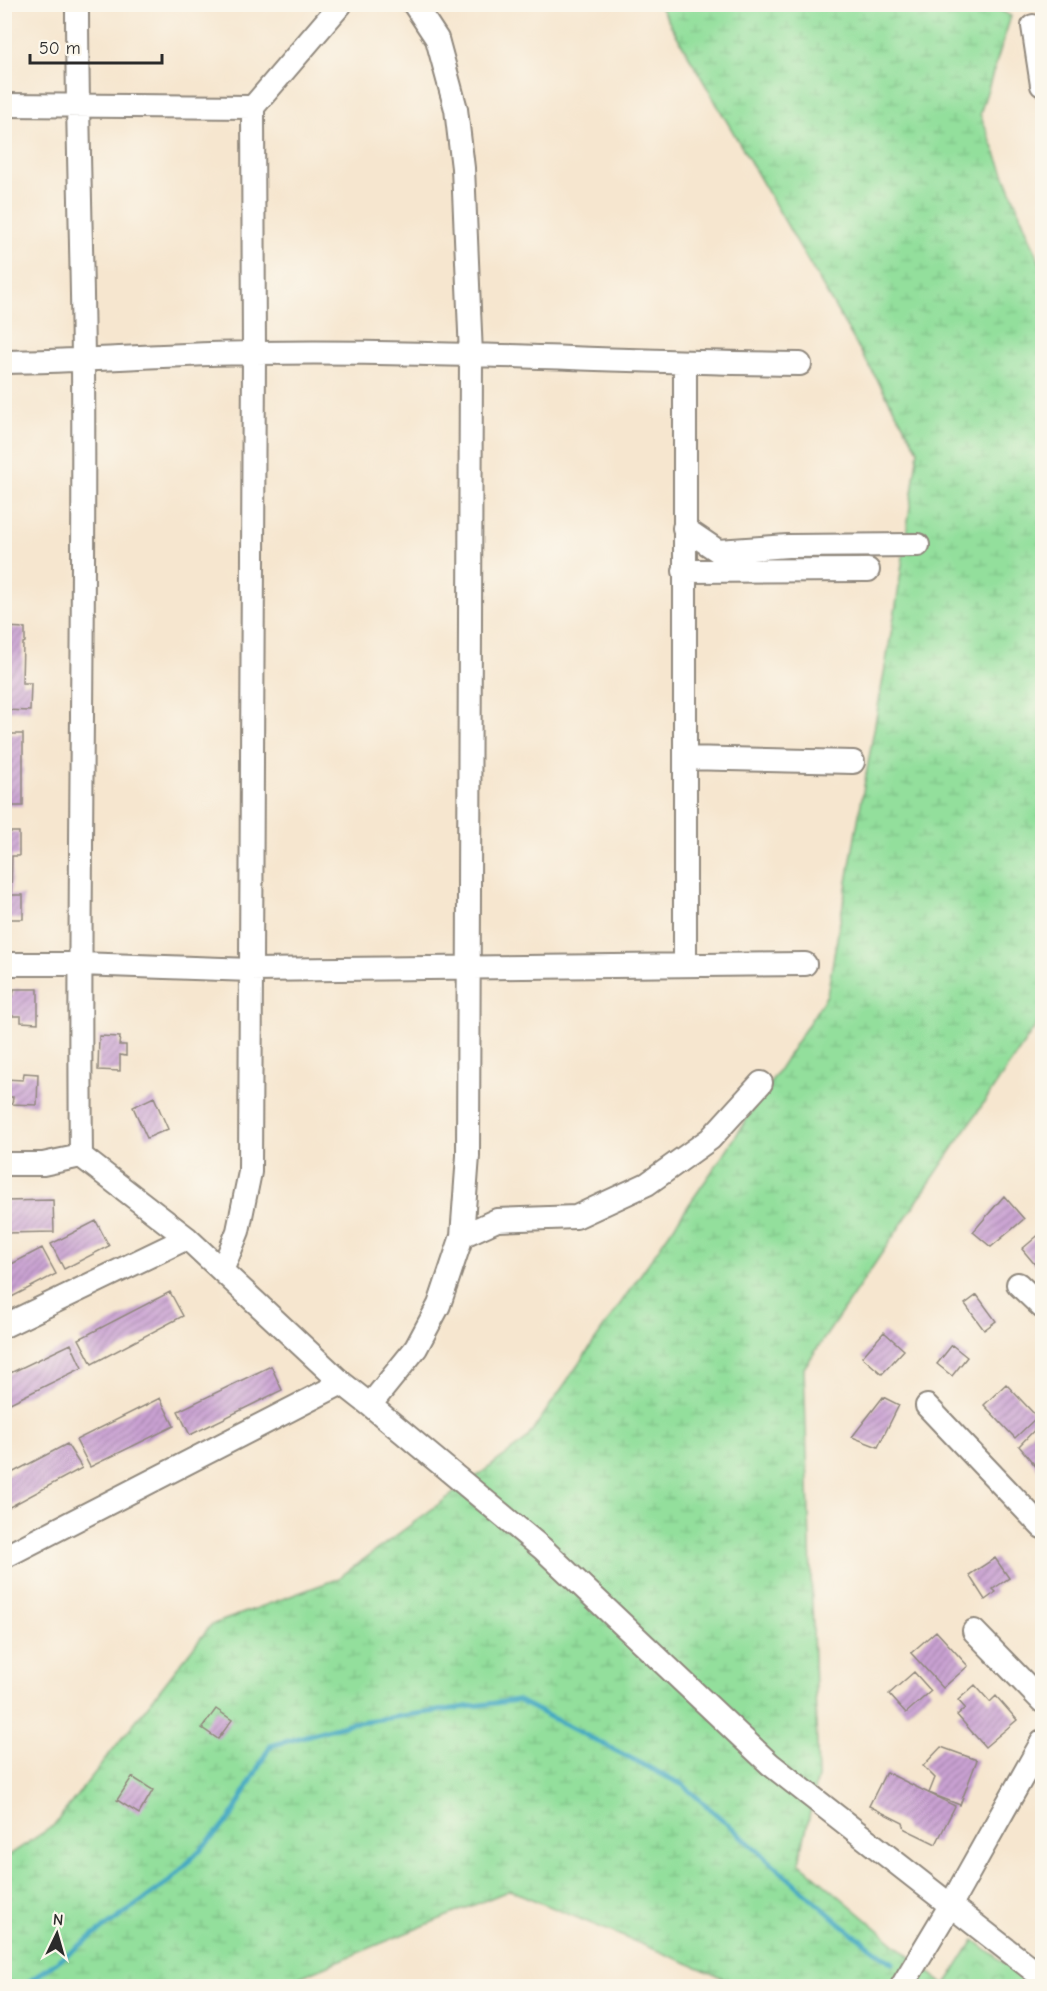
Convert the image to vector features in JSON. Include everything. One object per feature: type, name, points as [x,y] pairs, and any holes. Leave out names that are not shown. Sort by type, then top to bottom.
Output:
[{"type":"street","points":[[77,4],[83,361],[83,678],[79,964],[81,1156]]},
{"type":"street","points":[[222,1271],[238,1231],[250,1172],[253,107],[341,4]]},
{"type":"street","points":[[370,1405],[416,1348],[439,1305],[462,1236],[468,1156],[471,355],[463,168],[456,109],[437,39],[414,4]]},
{"type":"street","points":[[1033,26],[1042,85]]},
{"type":"street","points":[[4,105],[253,107]]},
{"type":"street","points":[[4,362],[83,361],[254,353],[471,355],[685,363],[800,364]]},
{"type":"street","points":[[685,363],[686,964]]},
{"type":"street","points":[[684,528],[718,551],[788,546],[918,545]]},
{"type":"street","points":[[684,571],[868,570]]},
{"type":"street","points":[[685,758],[853,762]]},
{"type":"street","points":[[4,964],[79,964],[251,970],[805,964]]},
{"type":"street","points":[[462,1236],[497,1220],[576,1217],[647,1184],[710,1139],[761,1083]]},
{"type":"street","points":[[4,1164],[43,1164],[81,1156],[187,1238],[342,1383],[543,1549],[770,1764],[1042,1977]]},
{"type":"street","points":[[4,1326],[187,1238]]},
{"type":"street","points":[[1018,1284],[1042,1307]]},
{"type":"street","points":[[4,1557],[342,1383]]},
{"type":"street","points":[[927,1406],[1042,1527]]},
{"type":"street","points":[[974,1631],[1042,1701]]},
{"type":"street","points":[[902,1986],[950,1906],[1042,1742]]},
{"type":"green space","points":[[988,4],[1011,16],[980,114],[1042,268],[1042,1017],[804,1368],[818,1777],[799,1862],[945,1986],[743,1986],[510,1890],[278,1986],[5,1986],[5,1858],[53,1826],[211,1625],[337,1579],[526,1440],[726,1151],[827,995],[897,600],[918,450],[659,5]]},
{"type":"green space","points":[[974,1940],[1034,1986],[945,1986]]},
{"type":"building","points":[[4,627],[25,628],[22,683],[31,683],[30,711],[4,710]]},
{"type":"building","points":[[4,734],[23,734],[23,806],[4,806]]},
{"type":"building","points":[[4,832],[19,832],[19,856],[12,856],[11,895],[23,895],[23,919],[4,919]]},
{"type":"building","points":[[14,989],[38,989],[38,1023],[21,1022],[21,1016],[4,1016],[4,996],[13,996]]},
{"type":"building","points":[[99,1036],[120,1037],[119,1045],[126,1045],[126,1056],[120,1055],[120,1071],[98,1070]]},
{"type":"building","points":[[24,1073],[38,1074],[37,1105],[12,1104],[13,1097],[4,1097],[4,1079],[23,1080]]},
{"type":"building","points":[[154,1097],[168,1129],[147,1138],[133,1107]]},
{"type":"building","points":[[1004,1196],[1024,1219],[991,1247],[973,1232]]},
{"type":"building","points":[[53,1200],[54,1232],[4,1233],[4,1201]]},
{"type":"building","points":[[96,1221],[109,1246],[64,1269],[51,1244]]},
{"type":"building","points":[[1042,1232],[1042,1273],[1022,1249]]},
{"type":"building","points":[[42,1248],[56,1274],[4,1301],[4,1268]]},
{"type":"building","points":[[170,1292],[183,1316],[92,1364],[79,1339]]},
{"type":"building","points":[[977,1295],[996,1321],[984,1330],[965,1304]]},
{"type":"building","points":[[884,1332],[904,1350],[882,1374],[862,1357]]},
{"type":"building","points":[[71,1344],[82,1368],[4,1406],[4,1376]]},
{"type":"building","points":[[952,1345],[967,1357],[952,1376],[937,1364]]},
{"type":"building","points":[[271,1366],[282,1390],[190,1435],[178,1411]]},
{"type":"building","points":[[1006,1384],[1037,1417],[1015,1438],[984,1405]]},
{"type":"building","points":[[883,1397],[899,1405],[878,1447],[852,1437]]},
{"type":"building","points":[[160,1398],[174,1426],[90,1467],[76,1440]]},
{"type":"building","points":[[1042,1422],[1042,1474],[1019,1446]]},
{"type":"building","points":[[67,1444],[82,1468],[4,1510],[4,1477]]},
{"type":"building","points":[[995,1558],[1009,1578],[993,1589],[996,1592],[985,1600],[969,1575]]},
{"type":"building","points":[[936,1631],[968,1666],[943,1688],[911,1653]]},
{"type":"building","points":[[914,1672],[931,1691],[906,1713],[889,1694]]},
{"type":"building","points":[[975,1685],[990,1702],[996,1696],[1017,1720],[985,1747],[957,1715],[965,1708],[958,1700]]},
{"type":"building","points":[[216,1709],[232,1720],[218,1739],[202,1728]]},
{"type":"building","points":[[941,1747],[977,1760],[960,1805],[929,1793],[935,1778],[923,1766]]},
{"type":"building","points":[[886,1772],[955,1806],[936,1844],[905,1829],[903,1823],[869,1806]]},
{"type":"building","points":[[132,1777],[153,1790],[139,1814],[117,1800]]},
{"type":"waterway","points":[[23,1986],[170,1881],[230,1819],[270,1746],[351,1723],[517,1700],[683,1785],[844,1927],[892,1963]]}]
